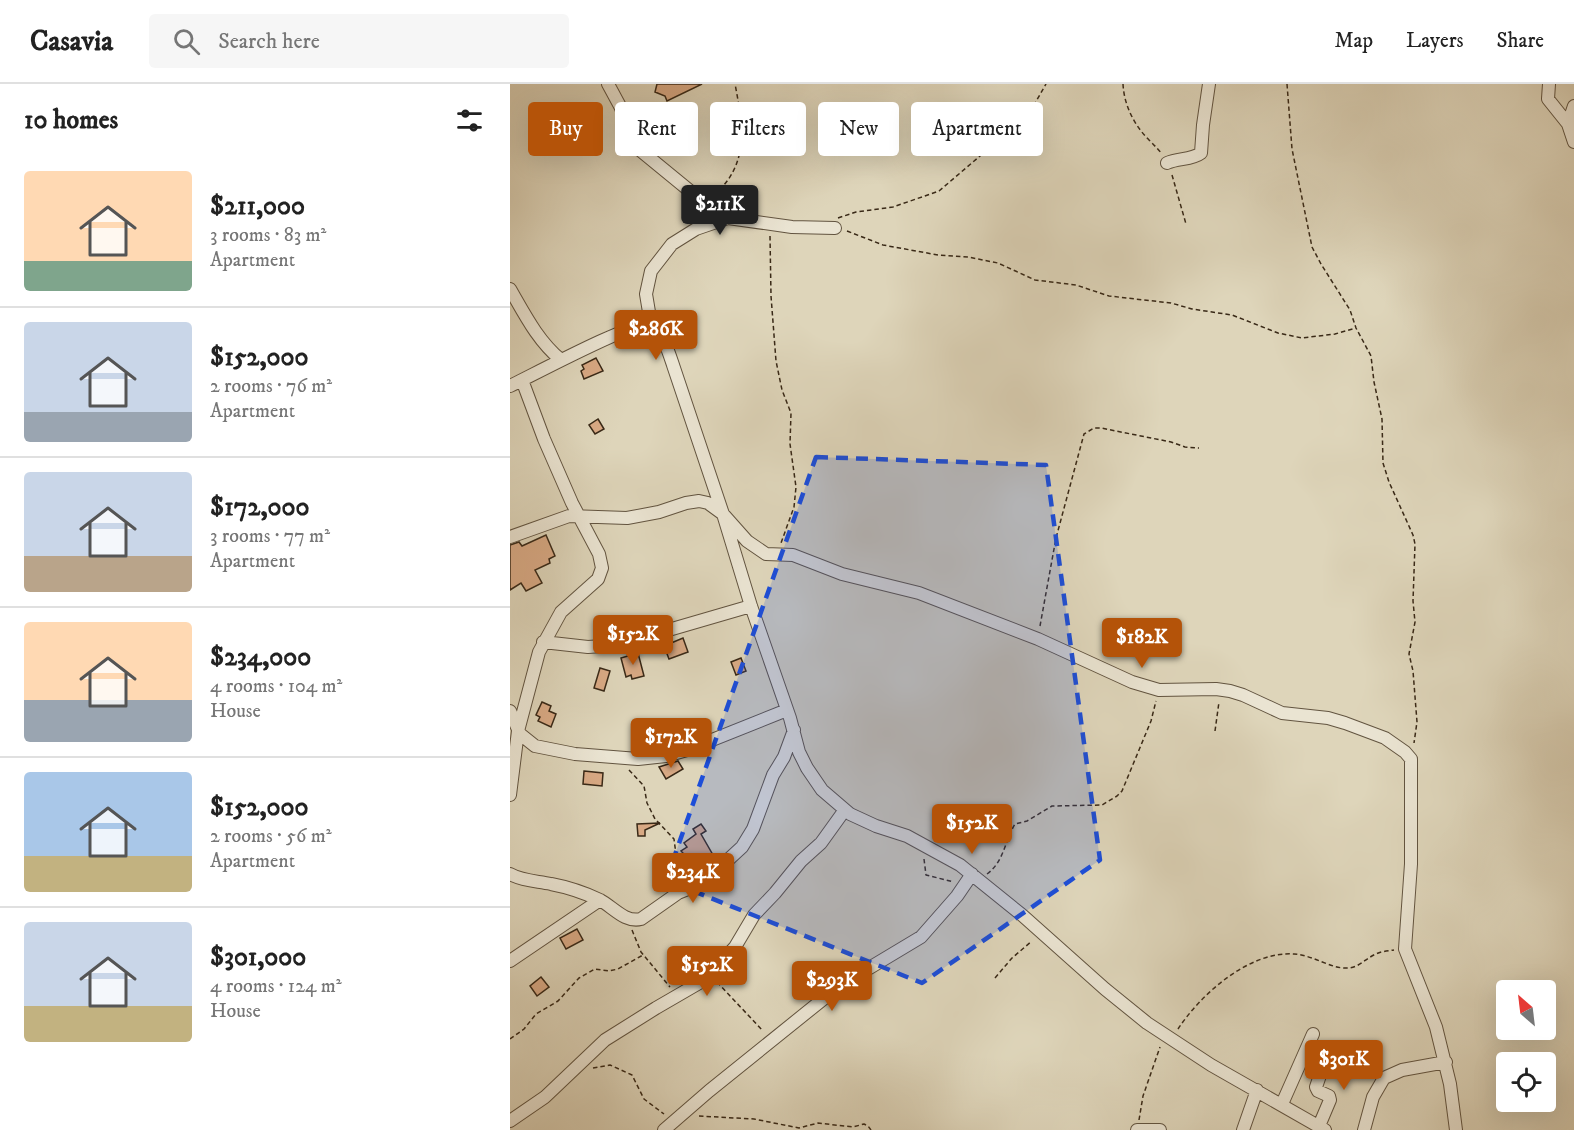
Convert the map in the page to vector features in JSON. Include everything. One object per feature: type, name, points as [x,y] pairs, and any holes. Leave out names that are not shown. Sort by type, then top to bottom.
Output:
[{"type":"street","points":[[608,84],[621,108],[635,146],[707,205],[728,218],[768,224],[835,228]]},
{"type":"street","points":[[1167,163],[1201,153],[1209,84]]},
{"type":"street","points":[[1550,84],[1548,99],[1568,124],[1574,142]]},
{"type":"street","points":[[1568,124],[1574,106]]},
{"type":"street","points":[[728,218],[713,222],[672,244],[651,271],[646,294],[651,324],[657,329],[673,365],[794,730],[799,752],[822,790],[844,811],[926,846],[975,876],[1105,989],[1168,1038],[1322,1128],[1330,1100],[1329,1096],[1316,1087],[1329,1049]]},
{"type":"street","points":[[510,290],[538,336],[561,360]]},
{"type":"street","points":[[510,386],[637,326],[651,324]]},
{"type":"street","points":[[510,795],[518,731],[543,642],[561,612],[598,579],[602,562],[544,439],[522,380]]},
{"type":"street","points":[[510,537],[552,521],[579,516],[627,518],[699,501],[708,502],[758,550],[766,554],[794,555],[842,574],[919,592],[1038,639],[1132,682],[1159,690],[1216,689],[1243,695],[1282,713],[1329,718],[1386,738],[1411,759],[1411,864],[1405,949],[1427,1000],[1446,1062],[1456,1130]]},
{"type":"street","points":[[543,642],[588,647],[617,645],[751,606]]},
{"type":"street","points":[[510,711],[518,731],[535,746],[614,759],[638,759],[666,756],[697,746],[787,710]]},
{"type":"street","points":[[510,874],[571,889],[600,900],[626,918],[641,919],[678,893],[703,884],[742,846],[753,829],[773,775],[784,758],[794,730]]},
{"type":"street","points":[[510,1121],[545,1097],[605,1040],[710,975],[735,947],[751,919],[801,861],[825,839],[844,811]]},
{"type":"street","points":[[664,1130],[846,983],[921,937],[942,915],[964,885],[975,876]]},
{"type":"street","points":[[510,961],[600,900]]},
{"type":"street","points":[[1282,1104],[1312,1034]]},
{"type":"street","points":[[1364,1130],[1375,1092],[1384,1078],[1402,1070],[1446,1062]]},
{"type":"street","points":[[1243,1130],[1257,1090]]},
{"type":"street","points":[[1137,1130],[1160,1130]]},
{"type":"path","points":[[707,205],[723,186],[739,160],[741,123],[735,84]]},
{"type":"path","points":[[815,227],[846,215],[893,207],[939,191],[1014,127],[1040,96],[1046,84]]},
{"type":"path","points":[[1123,84],[1123,96],[1127,109],[1167,163],[1176,185],[1186,224]]},
{"type":"path","points":[[1287,84],[1292,149],[1310,238],[1321,264],[1350,310],[1356,328],[1371,356],[1382,419],[1383,463],[1413,535],[1415,622],[1409,654],[1413,671],[1417,722],[1413,746],[1405,752]]},
{"type":"path","points":[[768,224],[771,242],[771,296],[776,361],[782,390],[791,413],[790,444],[796,496],[783,540],[775,554]]},
{"type":"path","points":[[835,228],[883,245],[998,263],[1035,280],[1076,285],[1109,296],[1171,303],[1192,309],[1232,315],[1278,333],[1302,338],[1335,334],[1356,328]]},
{"type":"path","points":[[1038,639],[1056,538],[1084,434],[1094,428],[1101,428],[1172,442],[1185,447],[1199,448]]},
{"type":"path","points":[[1215,730],[1219,699],[1216,689]]},
{"type":"path","points":[[975,876],[995,867],[1015,824],[1027,821],[1052,806],[1104,804],[1122,791],[1151,721],[1159,690]]},
{"type":"path","points":[[614,759],[642,783],[652,814],[674,840],[677,862],[685,877],[678,893]]},
{"type":"path","points":[[926,846],[924,866],[926,875],[964,885]]},
{"type":"path","points":[[626,918],[643,955],[678,996]]},
{"type":"path","points":[[995,978],[1017,954],[1043,933]]},
{"type":"path","points":[[1137,1130],[1143,1096],[1168,1038],[1208,995],[1233,974],[1252,963],[1293,953],[1315,957],[1348,968],[1355,967],[1377,954],[1405,949]]},
{"type":"path","points":[[510,1039],[531,1022],[536,1014],[558,1001],[579,978],[595,969],[609,971],[618,969],[643,955]]},
{"type":"path","points":[[710,975],[773,1040]]},
{"type":"path","points":[[571,1072],[605,1065],[617,1067],[632,1075],[647,1101],[675,1119]]},
{"type":"path","points":[[690,1107],[697,1115],[704,1117],[746,1118],[799,1128],[818,1124],[853,1126],[864,1124],[871,1130]]},
{"type":"highlighted area","points":[[816,457],[1046,465],[1100,860],[922,983],[666,880]]},
{"type":"building","points":[[657,84],[702,84],[667,101],[665,96],[655,92]]},
{"type":"building","points":[[596,358],[603,371],[584,379],[581,371],[584,369],[582,365]]},
{"type":"building","points":[[598,419],[604,429],[595,434],[589,425]]},
{"type":"building","points":[[546,535],[555,556],[549,559],[550,563],[535,570],[542,583],[526,591],[521,583],[510,590],[510,545],[519,542],[522,546]]},
{"type":"building","points":[[683,638],[688,652],[669,659],[664,646]]},
{"type":"building","points":[[638,653],[644,676],[632,679],[631,675],[626,677],[621,658]]},
{"type":"building","points":[[741,658],[746,671],[736,675],[731,662]]},
{"type":"building","points":[[600,668],[610,671],[604,691],[594,688]]},
{"type":"building","points":[[542,702],[551,706],[549,711],[556,714],[551,727],[538,721],[540,717],[536,715]]},
{"type":"building","points":[[678,761],[683,769],[666,779],[659,767]]},
{"type":"building","points":[[584,771],[603,773],[602,786],[583,784]]},
{"type":"building","points":[[660,823],[645,830],[645,836],[638,836],[637,824]]},
{"type":"building","points":[[701,824],[706,831],[701,834],[713,855],[695,866],[681,851],[687,847],[684,843],[696,834],[693,829]]},
{"type":"building","points":[[577,929],[583,940],[566,949],[560,938]]},
{"type":"building","points":[[541,977],[549,987],[537,996],[530,986]]}]
